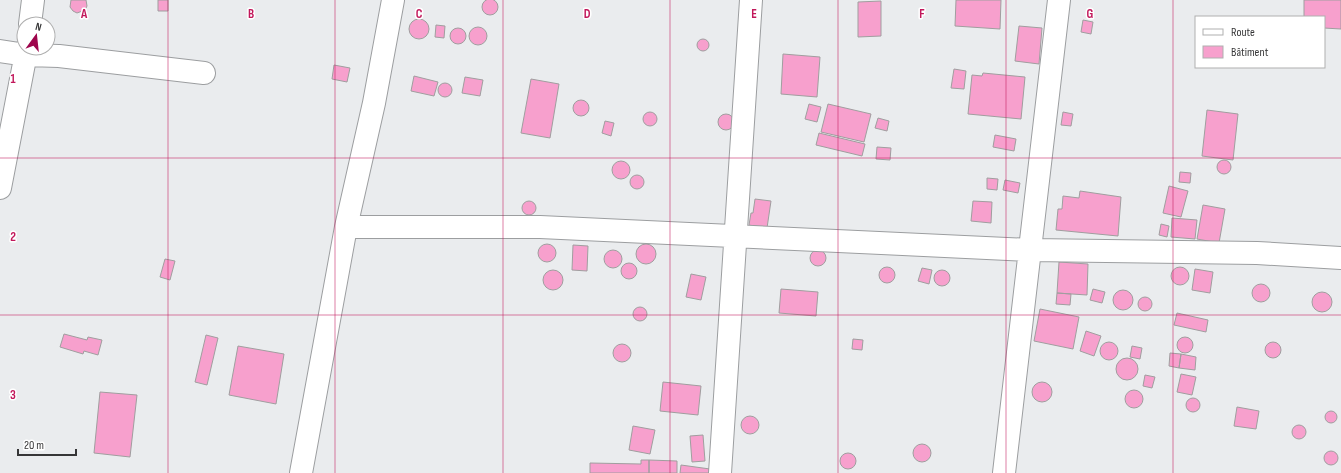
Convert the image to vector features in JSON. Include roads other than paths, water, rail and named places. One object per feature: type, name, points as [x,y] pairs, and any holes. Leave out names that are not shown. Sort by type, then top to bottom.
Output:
[{"type":"street","points":[[31,16],[33,0]]},
{"type":"street","points":[[301,473],[346,227],[374,103],[393,0]]},
{"type":"street","points":[[720,473],[734,236],[743,135],[751,0]]},
{"type":"street","points":[[1004,473],[1059,0]]},
{"type":"street","points":[[0,51],[16,52]]},
{"type":"street","points":[[0,188],[25,56]]},
{"type":"street","points":[[56,56],[204,74]]},
{"type":"street","points":[[346,227],[494,226],[1031,250],[1257,253],[1341,258]]}]
